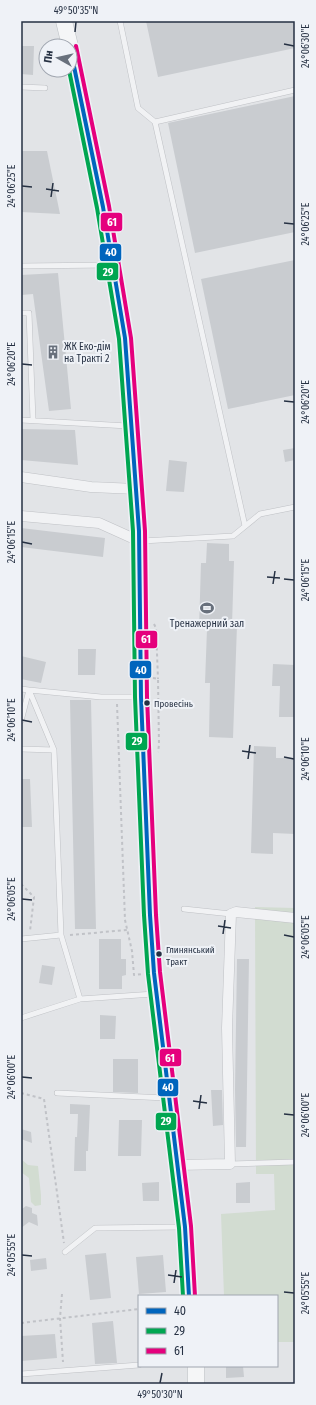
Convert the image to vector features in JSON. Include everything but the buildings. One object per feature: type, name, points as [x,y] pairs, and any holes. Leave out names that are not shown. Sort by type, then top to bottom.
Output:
[{"type":"main road","points":[[64,21],[68,38]]},
{"type":"main road","points":[[77,78],[103,207],[125,338],[139,536],[141,697],[150,915],[157,994],[176,1165],[185,1227],[190,1295]]},
{"type":"main road","points":[[196,1367],[196,1384]]},
{"type":"street","points":[[21,477],[91,487],[136,489]]},
{"type":"street","points":[[21,516],[99,523],[139,536]]},
{"type":"street","points":[[176,1165],[230,1164],[227,1028],[231,914],[236,912],[295,918]]},
{"type":"lane","points":[[120,21],[138,108],[155,122],[245,526]]},
{"type":"lane","points":[[21,88],[45,88]]},
{"type":"lane","points":[[155,122],[295,90]]},
{"type":"lane","points":[[21,266],[113,265]]},
{"type":"lane","points":[[21,314],[29,313],[32,420]]},
{"type":"lane","points":[[21,420],[132,426]]},
{"type":"lane","points":[[139,536],[233,536],[260,514],[295,507]]},
{"type":"lane","points":[[21,689],[101,697],[141,697]]},
{"type":"lane","points":[[21,721],[29,690]]},
{"type":"lane","points":[[29,690],[54,750],[61,935],[80,999]]},
{"type":"lane","points":[[21,749],[54,750]]},
{"type":"lane","points":[[184,909],[231,914]]},
{"type":"lane","points":[[21,939],[61,935]]},
{"type":"lane","points":[[21,1018],[80,999],[157,994]]},
{"type":"lane","points":[[57,1093],[169,1098]]},
{"type":"lane","points":[[230,1164],[295,1162]]},
{"type":"lane","points":[[65,1252],[95,1228],[185,1227]]},
{"type":"lane","points":[[21,1374],[64,1372],[138,1365]]},
{"type":"path","points":[[117,697],[125,920],[132,951],[134,975],[146,974]]},
{"type":"path","points":[[158,702],[159,745]]},
{"type":"path","points":[[21,884],[34,897],[29,938]]},
{"type":"path","points":[[61,935],[128,930]]},
{"type":"path","points":[[21,1093],[44,1099],[65,1252]]},
{"type":"path","points":[[62,1294],[60,1318],[64,1372]]},
{"type":"path","points":[[21,1323],[138,1309]]},
{"type":"shaded area","points":[[255,907],[295,908],[295,1342],[278,1342],[278,1295],[224,1295],[221,1214],[275,1210],[274,1174],[256,1174]]},
{"type":"shaded area","points":[[21,1159],[28,1165],[38,1166],[41,1205],[35,1206],[31,1202],[29,1178],[21,1172]]},
{"type":"transit line","name":"61","points":[[78,56],[109,206],[131,338],[145,531],[147,697],[156,915],[160,972],[191,1226],[195,1295]]},
{"type":"transit line","name":"29","points":[[71,78],[97,208],[119,339],[133,531],[135,697],[144,915],[148,974],[179,1228],[183,1295]]},
{"type":"transit line","name":"40","points":[[76,78],[103,207],[125,338],[139,531],[141,697],[150,915],[154,973],[185,1227],[189,1295]]},
{"type":"place","name":"ЖК Еко-дім на Тракті 2","points":[[53,352]]},
{"type":"place","name":"Тренажерний зал","points":[[207,608]]},
{"type":"place","name":"Провесінь","points":[[147,703]]},
{"type":"place","name":"Глинянський Тракт","points":[[159,954]]}]
